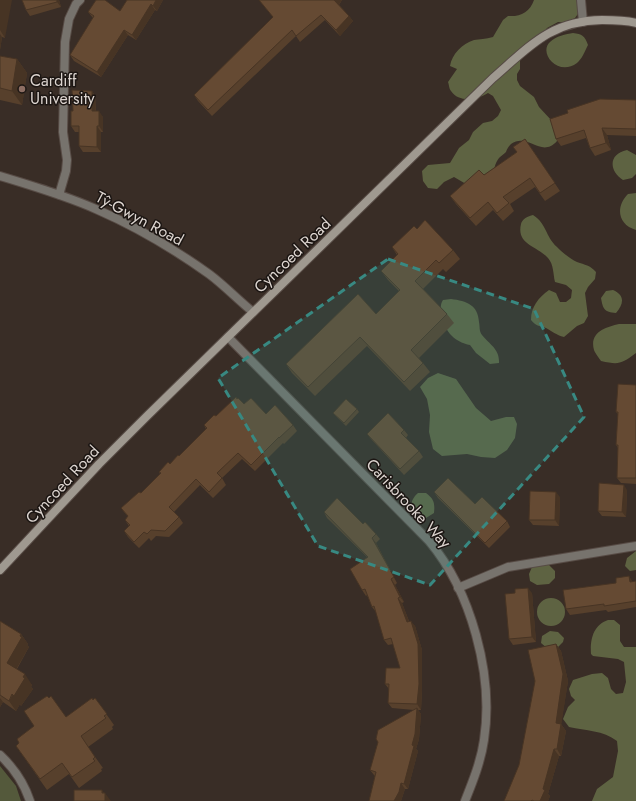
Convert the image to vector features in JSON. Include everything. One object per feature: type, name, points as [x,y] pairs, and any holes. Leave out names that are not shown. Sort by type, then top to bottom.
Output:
[{"type":"street","points":[[59,195],[66,171],[63,132],[65,42],[69,19],[76,4],[80,0]]},
{"type":"street","points":[[581,0],[583,22]]},
{"type":"street","name":"Cyncoed Road","points":[[0,570],[99,464],[493,78],[527,49],[553,30],[563,26],[595,20],[618,20],[636,23]]},
{"type":"street","name":"Tŷ-Gwyn Road","points":[[0,176],[59,195],[124,221],[170,248],[210,275],[253,312]]},
{"type":"street","name":"Carisbrooke Way","points":[[228,337],[429,541],[438,553],[458,588],[476,636],[487,696],[484,740],[479,762],[465,801]]},
{"type":"street","points":[[458,588],[508,567],[636,546]]},
{"type":"street","points":[[0,755],[15,772],[25,787],[30,801]]},
{"type":"highlighted area","points":[[388,259],[534,309],[584,417],[430,585],[318,546],[218,378]]},
{"type":"green space","points":[[534,0],[580,0],[580,11],[575,18],[567,22],[558,22],[547,28],[542,36],[520,51],[520,69],[517,74],[517,80],[520,86],[534,97],[539,107],[552,121],[557,141],[551,146],[540,147],[523,141],[517,141],[511,144],[506,152],[499,158],[492,176],[466,184],[454,177],[444,182],[437,189],[428,188],[423,181],[422,171],[428,165],[450,163],[459,148],[469,140],[473,132],[483,123],[492,121],[498,116],[501,110],[493,96],[488,93],[474,99],[463,99],[454,95],[450,90],[448,82],[457,69],[450,66],[453,57],[458,50],[474,40],[493,37],[503,20],[508,16],[517,16],[524,13],[530,8]]},
{"type":"green space","points":[[573,33],[579,34],[586,39],[588,45],[582,57],[577,63],[570,67],[563,67],[552,62],[546,52],[550,42],[555,38]]},
{"type":"green space","points":[[627,150],[636,155],[636,174],[632,178],[623,180],[615,172],[613,163],[616,155]]},
{"type":"green space","points":[[636,193],[636,230],[625,224],[620,215],[620,210],[621,204],[628,194]]},
{"type":"green space","points":[[533,215],[541,222],[550,239],[561,251],[577,262],[596,272],[595,279],[585,293],[588,316],[584,323],[577,326],[564,337],[536,325],[531,320],[532,311],[536,303],[549,290],[556,293],[560,302],[566,302],[571,298],[572,290],[566,285],[555,282],[552,267],[548,258],[525,241],[522,236],[520,231],[522,222],[529,216]]},
{"type":"green space","points":[[613,290],[620,294],[622,300],[621,306],[616,313],[609,312],[605,309],[602,305],[601,298],[606,291]]},
{"type":"green space","points":[[451,299],[462,301],[474,308],[478,316],[481,333],[496,350],[499,363],[490,364],[476,353],[470,345],[464,344],[450,334],[441,312],[441,303],[443,300]]},
{"type":"green space","points":[[619,324],[636,324],[636,353],[620,363],[601,361],[594,350],[594,339],[600,331]]},
{"type":"green space","points":[[438,373],[456,379],[476,408],[491,421],[506,417],[514,417],[517,424],[515,438],[507,450],[495,458],[467,454],[442,456],[433,449],[429,432],[430,415],[427,399],[420,387],[428,378]]},
{"type":"green space","points":[[418,493],[426,493],[431,497],[433,502],[434,513],[426,518],[414,516],[411,507],[412,501]]},
{"type":"green space","points":[[636,551],[636,570],[630,571],[625,566],[627,558]]},
{"type":"green space","points":[[542,564],[549,565],[555,571],[555,578],[549,584],[537,585],[530,581],[529,574],[532,567]]},
{"type":"green space","points":[[551,598],[561,602],[565,612],[561,622],[551,626],[541,622],[537,612],[541,602]]},
{"type":"green space","points":[[614,620],[620,625],[620,641],[624,647],[636,647],[636,801],[592,801],[597,789],[613,777],[618,751],[617,741],[612,737],[600,733],[569,727],[563,719],[568,707],[575,700],[571,696],[569,689],[573,680],[592,674],[602,673],[608,678],[611,689],[616,694],[623,693],[626,682],[624,662],[618,659],[593,656],[591,654],[592,638],[596,629],[603,622]]},
{"type":"green space","points":[[550,631],[558,632],[564,638],[563,642],[558,647],[547,648],[541,643],[542,636]]},
{"type":"green space","points":[[0,766],[16,786],[21,801],[0,801]]},
{"type":"building","points":[[22,0],[57,0],[57,2],[26,10]]},
{"type":"building","points":[[96,0],[105,0],[120,11],[127,0],[156,0],[153,6],[151,4],[132,35],[124,30],[97,72],[70,55],[94,16],[88,12]]},
{"type":"building","points":[[259,0],[334,0],[349,16],[336,30],[321,15],[296,36],[292,30],[208,110],[194,95],[273,17]]},
{"type":"building","points":[[0,56],[17,59],[12,91],[0,88]]},
{"type":"building","points":[[72,90],[92,91],[92,111],[99,111],[97,147],[79,146],[79,126],[71,126],[71,111],[73,111]]},
{"type":"building","points":[[600,99],[636,100],[636,129],[602,128],[606,143],[590,148],[584,130],[556,139],[550,119],[568,113],[567,110]]},
{"type":"building","points":[[525,139],[555,183],[540,193],[530,178],[503,197],[509,203],[497,213],[488,202],[470,218],[450,196],[479,170],[484,175],[517,152],[513,147]]},
{"type":"building","points":[[425,220],[453,250],[439,263],[436,260],[415,281],[447,314],[411,350],[423,363],[404,382],[360,337],[308,387],[286,364],[358,294],[376,314],[400,290],[381,271],[398,254],[392,247],[414,226],[417,229]]},
{"type":"building","points":[[618,384],[636,385],[636,478],[617,478],[618,445],[616,445],[618,412],[616,412]]},
{"type":"building","points":[[236,397],[244,404],[251,398],[266,414],[275,405],[293,425],[251,465],[238,453],[217,473],[222,478],[209,492],[196,479],[169,507],[179,517],[165,531],[151,530],[147,534],[144,532],[134,542],[124,531],[130,525],[125,520],[128,516],[121,508],[139,492],[141,493],[161,473],[159,472],[168,462],[170,464],[207,428],[204,425]]},
{"type":"building","points":[[346,399],[357,409],[344,423],[333,413]]},
{"type":"building","points":[[388,413],[404,430],[401,433],[419,451],[400,469],[367,434]]},
{"type":"building","points":[[448,478],[475,504],[482,497],[507,521],[485,543],[434,492]]},
{"type":"building","points":[[599,483],[624,485],[622,512],[598,511]]},
{"type":"building","points":[[530,491],[556,492],[555,520],[529,520]]},
{"type":"building","points":[[337,498],[363,524],[365,522],[376,534],[372,538],[394,577],[391,579],[400,597],[398,598],[407,622],[411,621],[418,644],[419,684],[417,704],[388,703],[389,684],[385,684],[386,668],[400,668],[391,638],[384,640],[374,606],[372,607],[365,589],[362,590],[350,569],[368,557],[324,512]]},
{"type":"building","points":[[629,576],[630,582],[636,581],[636,601],[604,606],[604,604],[566,609],[563,590],[616,583],[616,578]]},
{"type":"building","points":[[528,588],[532,637],[509,639],[505,594],[515,593],[515,589]]},
{"type":"building","points":[[0,621],[21,634],[20,636],[22,637],[7,663],[25,674],[23,677],[25,678],[14,696],[12,694],[9,701],[0,695]]},
{"type":"building","points":[[556,644],[563,674],[556,723],[561,724],[557,749],[554,749],[543,789],[545,790],[540,801],[504,801],[519,765],[535,681],[528,650]]},
{"type":"building","points":[[47,696],[49,698],[51,696],[66,717],[92,698],[93,700],[95,698],[107,714],[104,716],[106,718],[81,736],[95,757],[93,759],[95,761],[72,777],[62,763],[40,779],[16,746],[19,743],[17,739],[34,726],[24,711]]},
{"type":"building","points":[[417,708],[415,734],[412,745],[414,746],[404,784],[401,783],[399,792],[394,801],[369,801],[376,772],[370,770],[378,742],[376,739],[378,730]]},
{"type":"building","points":[[74,790],[102,790],[102,793],[105,793],[105,801],[74,801]]},
{"type":"place","name":"Cardiff University","points":[[22,89]]}]
